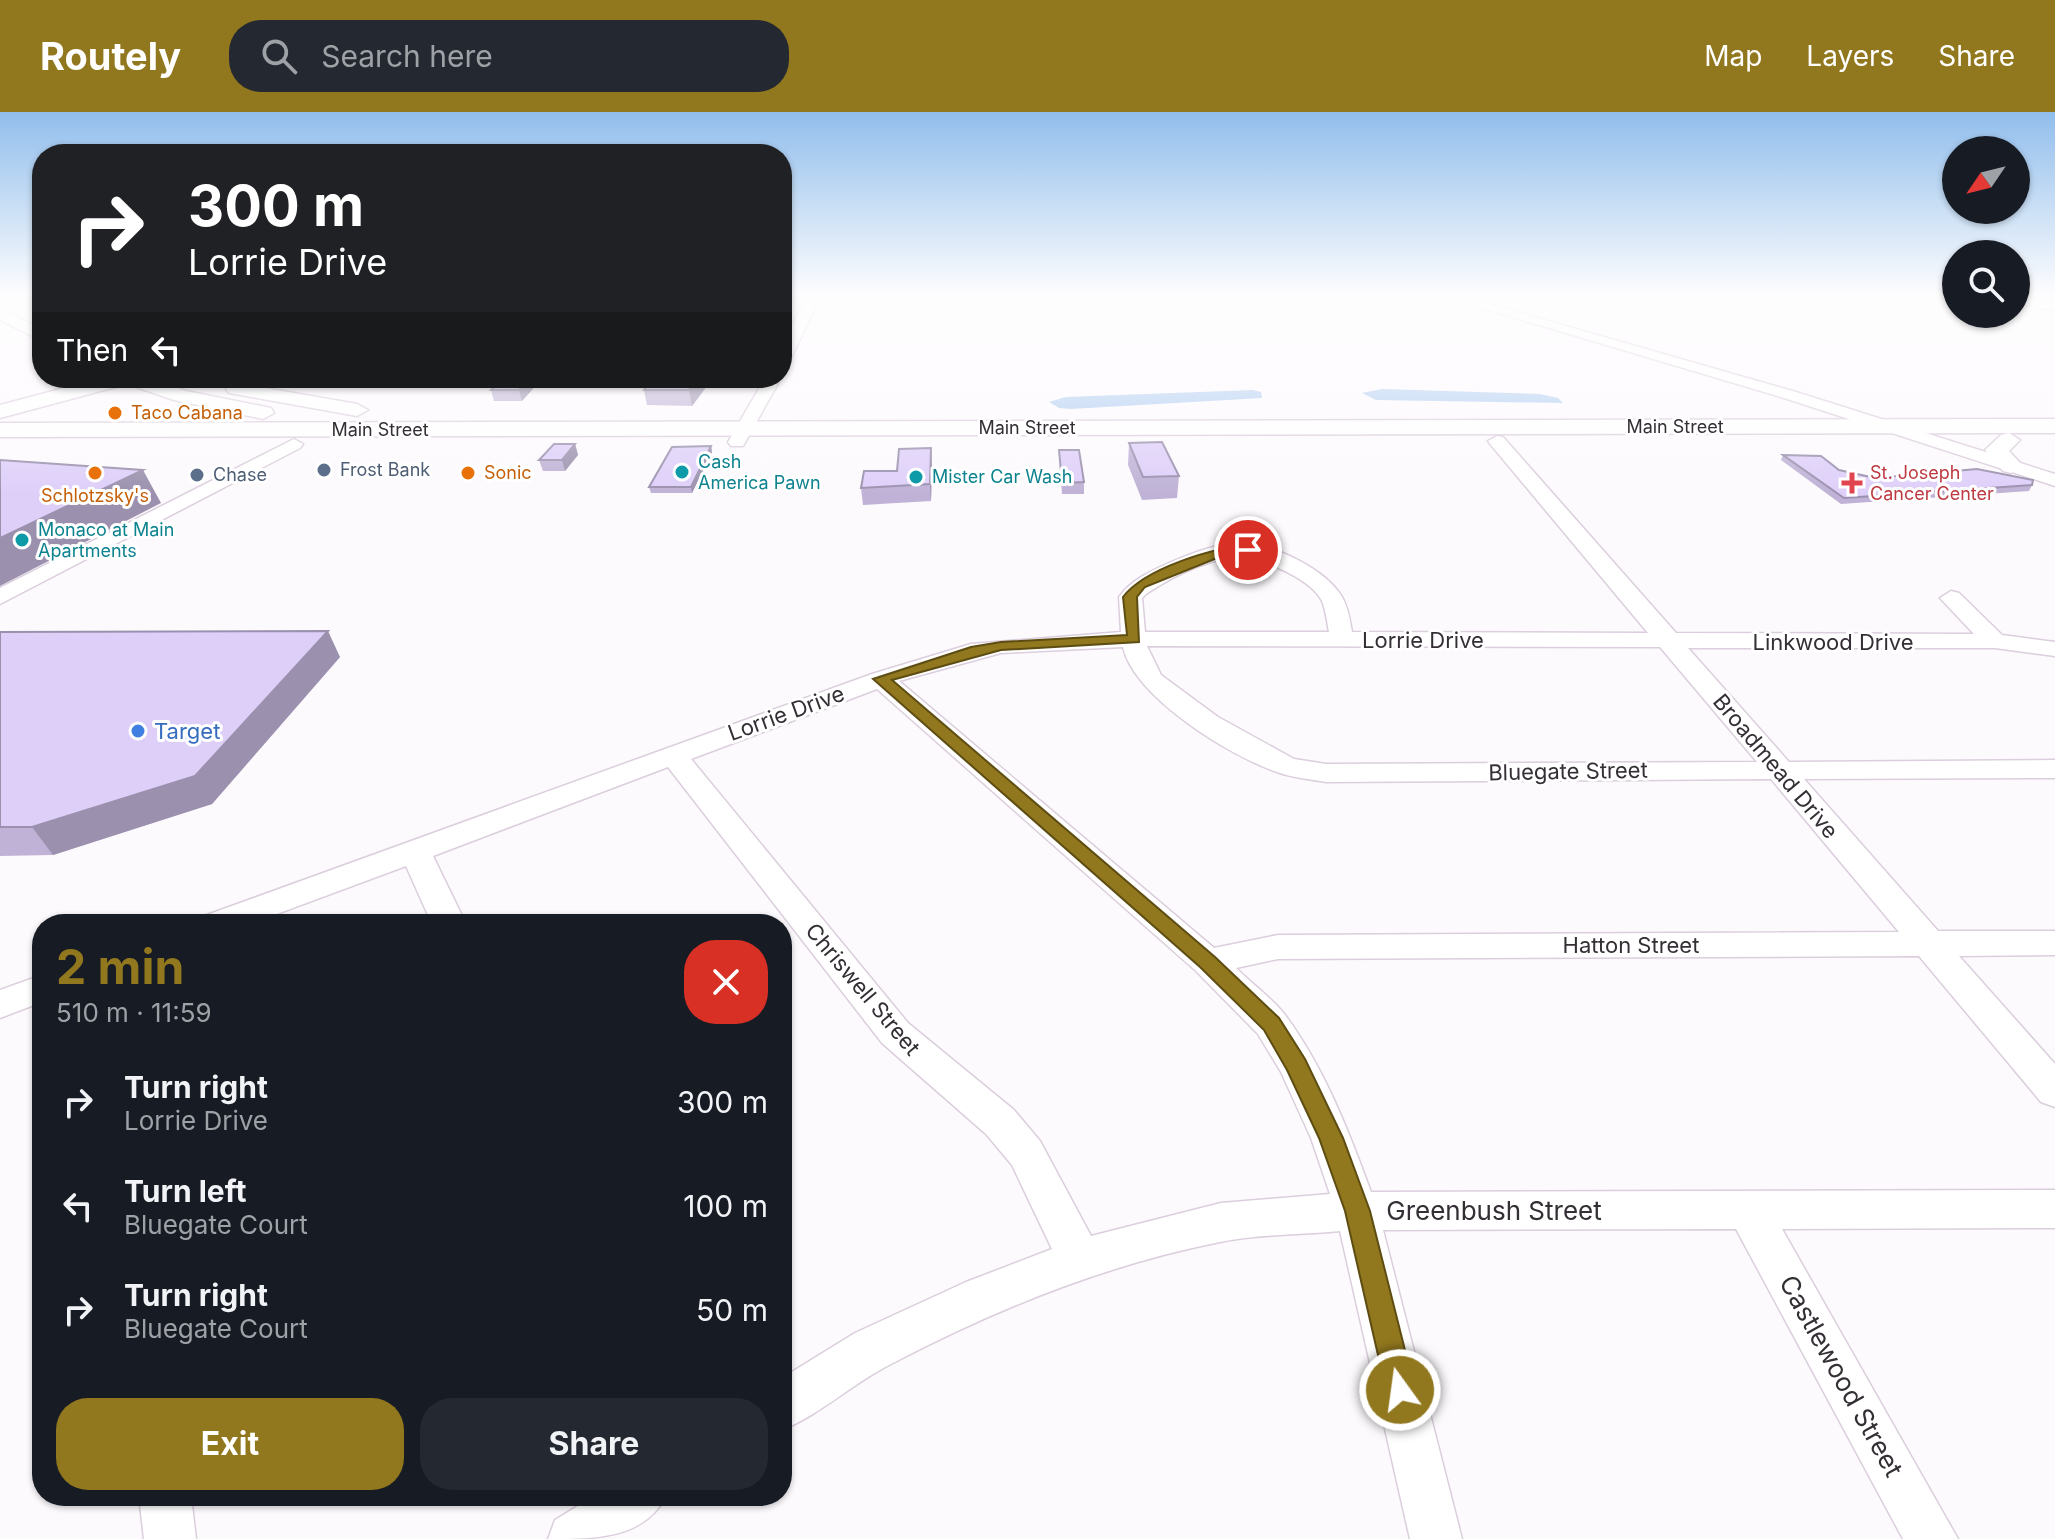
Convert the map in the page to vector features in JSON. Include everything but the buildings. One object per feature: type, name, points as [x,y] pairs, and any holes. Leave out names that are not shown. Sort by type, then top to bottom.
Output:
[{"type":"main road","points":[[41,400],[63,388]]},
{"type":"main road","points":[[0,412],[88,388]]},
{"type":"main road","points":[[160,388],[205,402],[286,417],[496,443]]},
{"type":"main road","points":[[237,388],[314,405],[542,429]]},
{"type":"main road","points":[[1809,426],[1822,413],[1810,401]]},
{"type":"main road","points":[[286,417],[314,405]]},
{"type":"main road","name":"Main Street","points":[[1492,434],[1809,426],[2055,426]]},
{"type":"main road","name":"Main Street","points":[[0,446],[542,429],[742,435],[1492,434],[2055,440]]},
{"type":"main road","name":"Main Street","points":[[0,430],[496,443],[742,435]]},
{"type":"main road","points":[[2009,440],[1996,450],[2011,466]]},
{"type":"street","points":[[1674,362],[1810,401],[2055,480]]},
{"type":"street","points":[[742,435],[768,388]]},
{"type":"street","name":"Broadmead Drive","points":[[1492,434],[1925,943],[2055,1091]]},
{"type":"street","points":[[0,597],[302,437]]},
{"type":"street","name":"Bluegate Street","points":[[1342,640],[1331,595],[1317,583],[1248,550],[1225,551],[1140,584],[1130,597],[1134,639],[1144,670],[1165,690],[1243,745],[1287,766],[1326,773],[2055,769]]},
{"type":"street","points":[[1951,598],[1995,641]]},
{"type":"street","name":"Lorrie Drive","points":[[243,914],[672,754],[881,679],[971,651],[1001,646],[1134,639],[1671,642]]},
{"type":"street","name":"Linkwood Drive","points":[[1671,642],[1995,641],[2055,649]]},
{"type":"street","points":[[881,679],[1208,962],[1271,1024],[1297,1066],[1331,1138],[1357,1211],[1436,1539]]},
{"type":"street","name":"Chriswell Street","points":[[672,754],[895,1033],[1000,1122],[1026,1153],[1080,1259]]},
{"type":"street","points":[[415,851],[444,914]]},
{"type":"street","name":"Hatton Street","points":[[1208,962],[1278,947],[2055,943]]},
{"type":"street","points":[[0,1004],[32,992]]},
{"type":"street","name":"Greenbush Street","points":[[792,1400],[871,1349],[982,1297],[1080,1259],[1221,1222],[1357,1211],[2055,1209]]},
{"type":"street","name":"Castlewood Street","points":[[1749,1212],[1932,1539]]},
{"type":"street","points":[[166,1506],[170,1539]]},
{"type":"street","points":[[574,1539],[625,1506]]},
{"type":"water","points":[[1382,389],[1540,394],[1558,398],[1563,403],[1376,400],[1362,393]]},
{"type":"water","points":[[1261,392],[1262,398],[1071,409],[1059,408],[1049,402],[1066,397]]},
{"type":"place","name":"Taco Cabana","points":[[115,413]]},
{"type":"place","name":"Frost Bank","points":[[324,470]]},
{"type":"place","name":"Cash America Pawn","points":[[682,472]]},
{"type":"place","name":"Schlotzsky's","points":[[95,473]]},
{"type":"place","name":"Sonic","points":[[468,473]]},
{"type":"place","name":"Chase","points":[[197,475]]},
{"type":"place","name":"Mister Car Wash","points":[[916,477]]},
{"type":"place","name":"St. Joseph Cancer Center","points":[[1852,483]]},
{"type":"place","name":"Monaco at Main Apartments","points":[[22,540]]},
{"type":"place","name":"Target","points":[[138,731]]},
{"type":"route","points":[[1248,550],[1225,551],[1140,584],[1130,597],[1134,639],[1001,646],[971,651],[881,679],[1208,962],[1271,1024],[1297,1066],[1331,1138],[1357,1211],[1400,1390]]}]
